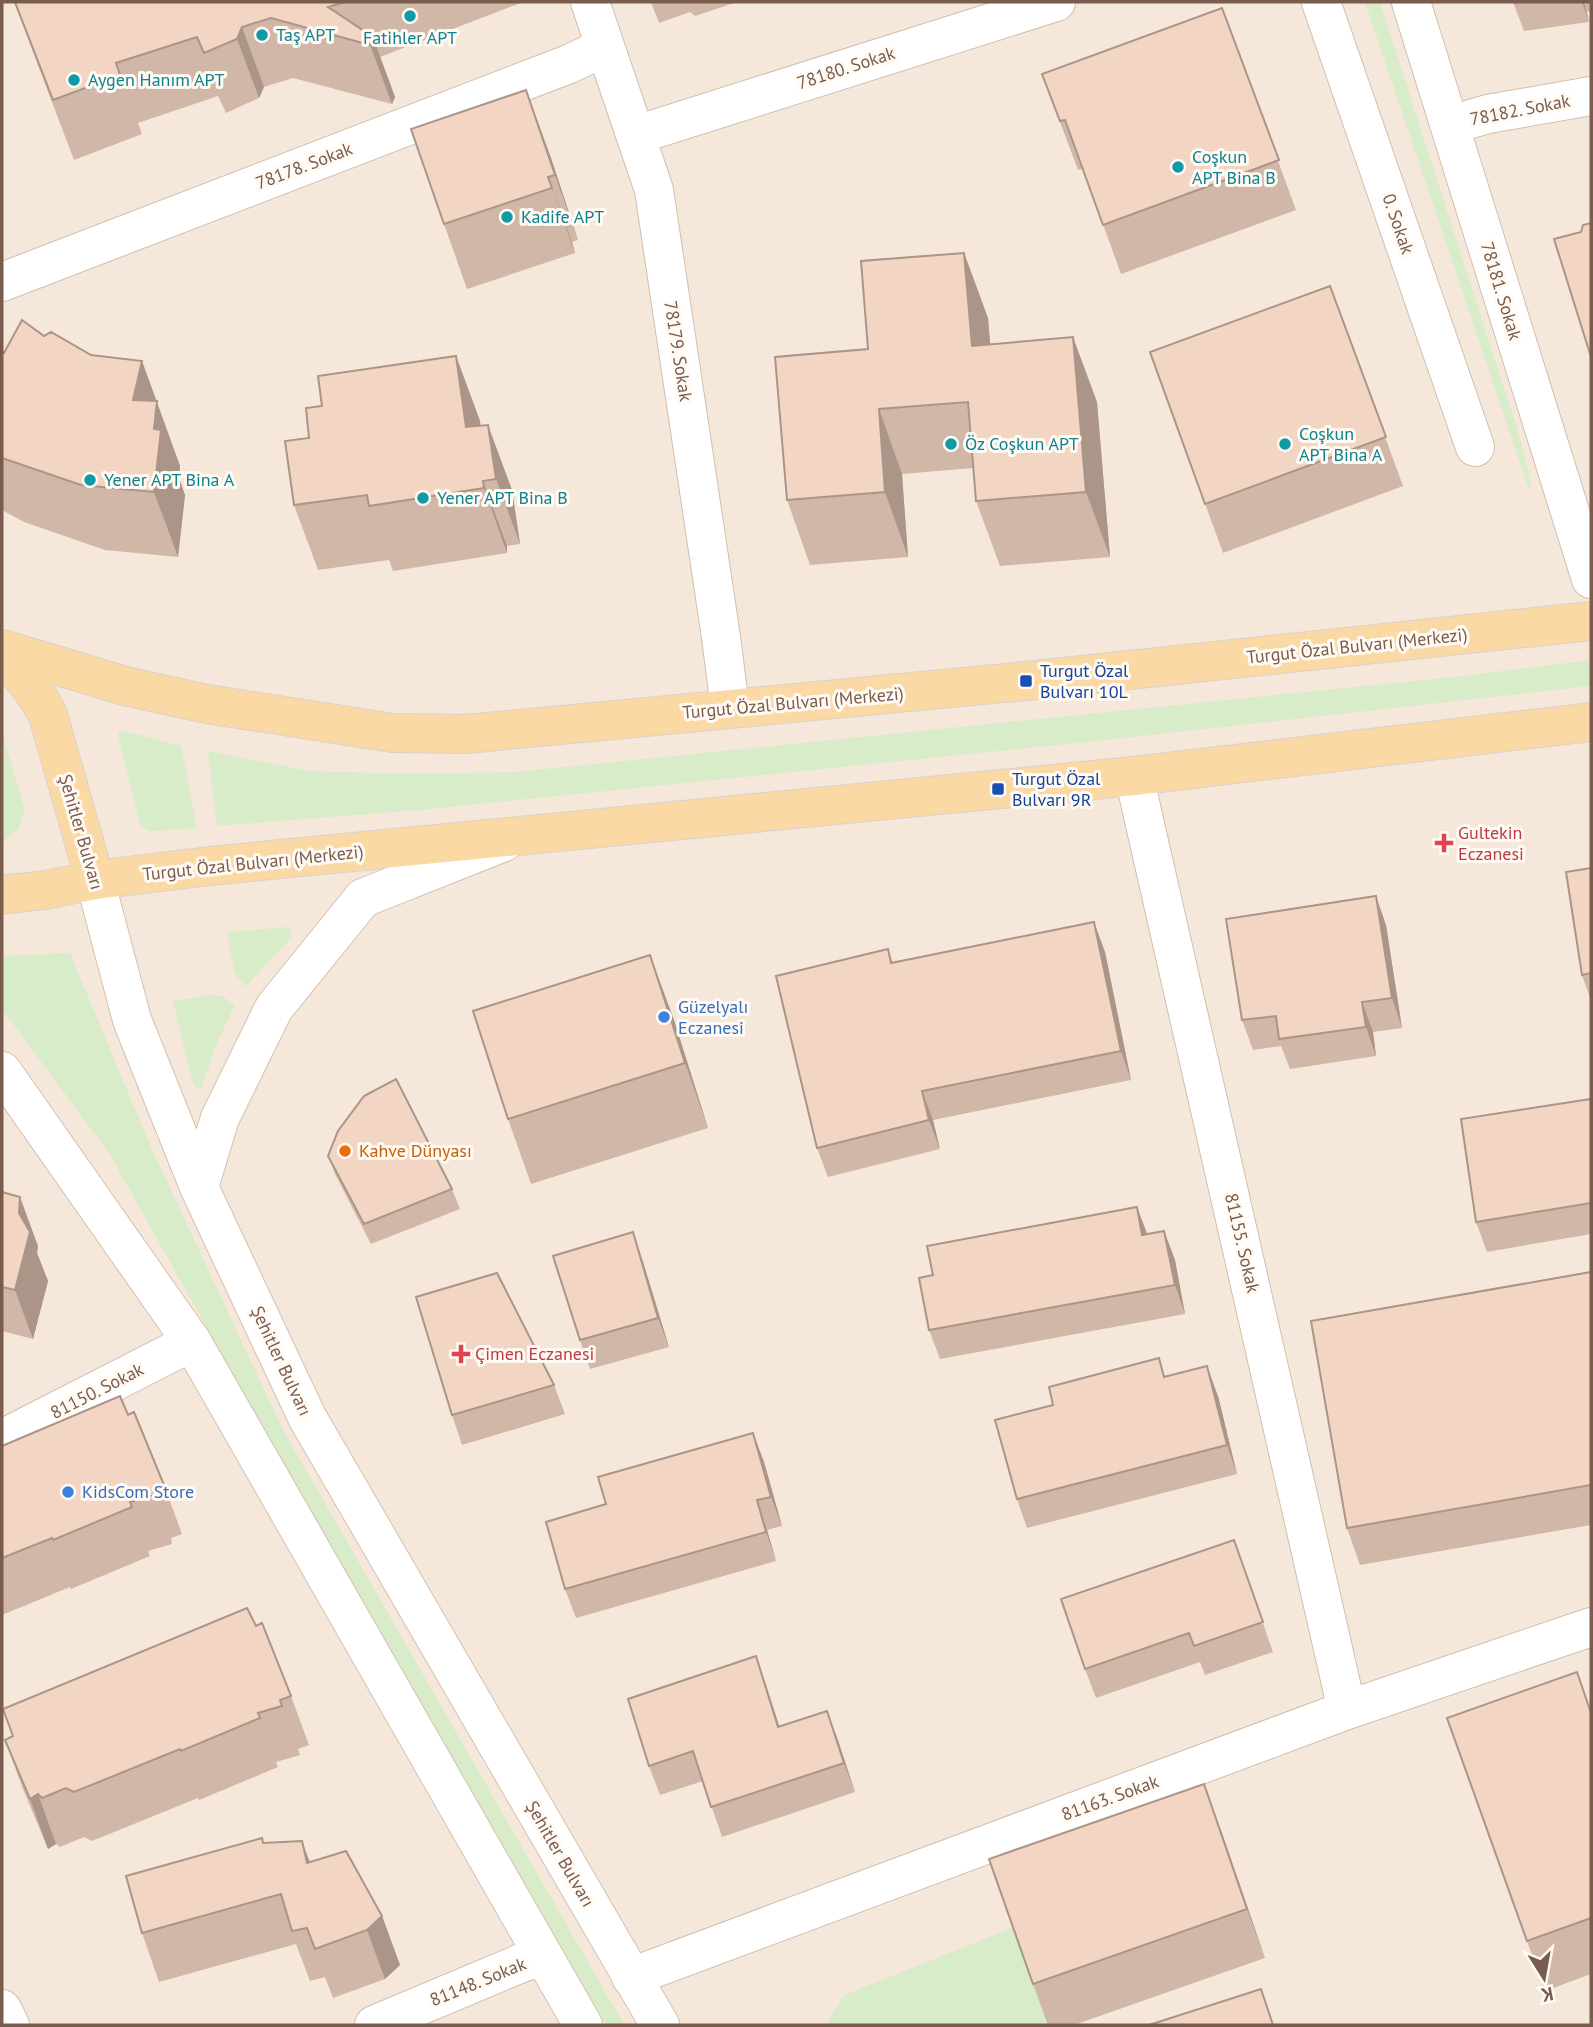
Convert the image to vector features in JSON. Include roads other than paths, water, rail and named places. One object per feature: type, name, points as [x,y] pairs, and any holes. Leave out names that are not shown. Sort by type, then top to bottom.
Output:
[{"type":"main road","name":"Turgut Özal Bulvarı (Merkezi)","points":[[2,649],[125,686],[207,704],[393,733],[466,734],[1026,681],[1591,621]]},
{"type":"main road","name":"Şehitler Bulvarı","points":[[2,655],[27,680],[48,715],[95,880]]},
{"type":"main road","name":"Turgut Özal Bulvarı (Merkezi)","points":[[2,895],[210,866],[1134,776],[1591,722]]},
{"type":"street","name":"78179. Sokak","points":[[590,2],[654,190],[722,637],[730,708]]},
{"type":"street","name":"78180. Sokak","points":[[636,135],[1056,2]]},
{"type":"street","name":"0. Sokak","points":[[1321,2],[1475,447]]},
{"type":"street","name":"78181. Sokak","points":[[1411,2],[1591,579]]},
{"type":"street","name":"78178. Sokak","points":[[2,282],[569,64],[605,47]]},
{"type":"street","name":"78182. Sokak","points":[[1450,125],[1488,114],[1591,96]]},
{"type":"street","name":"81155. Sokak","points":[[1134,776],[1347,1710]]},
{"type":"street","points":[[199,1187],[220,1118],[274,1008],[363,898],[517,837]]},
{"type":"street","name":"Şehitler Bulvarı","points":[[95,880],[132,1020],[199,1187],[307,1417],[660,2025]]},
{"type":"street","points":[[2,1071],[192,1342],[583,2025]]},
{"type":"street","name":"81150. Sokak","points":[[2,1439],[192,1342]]},
{"type":"street","name":"81163. Sokak","points":[[631,1977],[1347,1710],[1591,1627]]},
{"type":"street","name":"81148. Sokak","points":[[374,2025],[524,1962],[544,1957]]},
{"type":"street","points":[[2,2009],[10,2025]]},
{"type":"place","name":"Fatihler APT","points":[[410,16]]},
{"type":"place","name":"Taş APT","points":[[262,35]]},
{"type":"place","name":"Aygen Hanım APT","points":[[74,80]]},
{"type":"place","name":"Coşkun APT Bina B","points":[[1178,167]]},
{"type":"place","name":"Kadife APT","points":[[507,217]]},
{"type":"place","name":"Öz Coşkun APT","points":[[951,444]]},
{"type":"place","name":"Coşkun APT Bina A","points":[[1285,444]]},
{"type":"place","name":"Yener APT Bina A","points":[[90,480]]},
{"type":"place","name":"Yener APT Bina B","points":[[423,498]]},
{"type":"place","name":"Turgut Özal Bulvarı 10L","points":[[1026,681]]},
{"type":"place","name":"Turgut Özal Bulvarı 9R","points":[[998,789]]},
{"type":"place","name":"Gultekin Eczanesi","points":[[1444,843]]},
{"type":"place","name":"Güzelyalı Eczanesi","points":[[664,1017]]},
{"type":"place","name":"Kahve Dünyası","points":[[345,1151]]},
{"type":"place","name":"Çimen Eczanesi","points":[[461,1354]]},
{"type":"place","name":"KidsCom Store","points":[[68,1492]]}]
